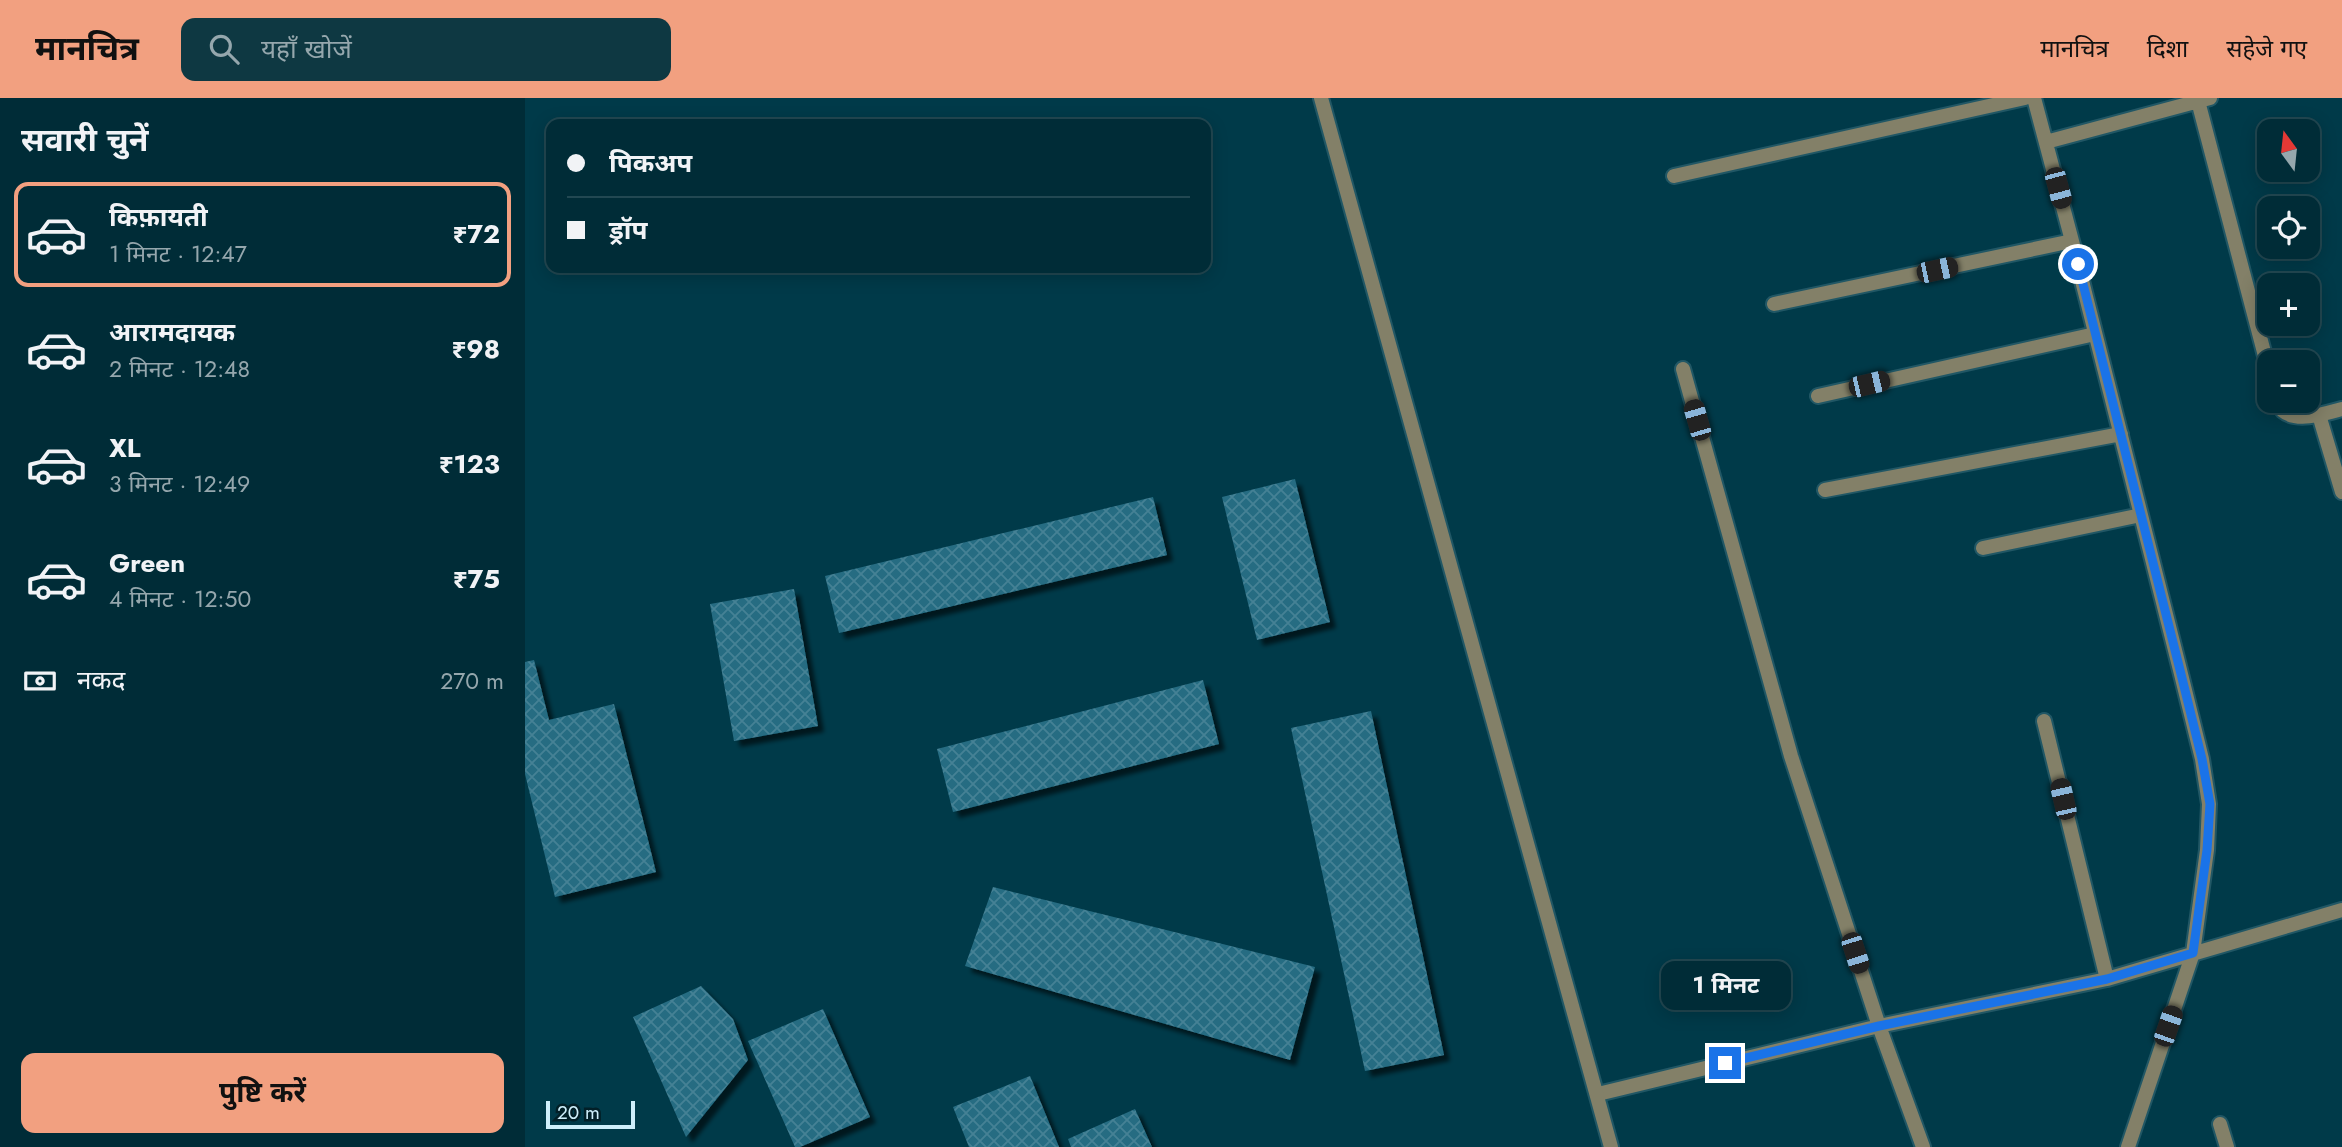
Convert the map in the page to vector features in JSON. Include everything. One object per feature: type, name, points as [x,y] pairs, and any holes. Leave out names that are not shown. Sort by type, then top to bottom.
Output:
[{"type":"street","points":[[1321,98],[1611,1147]]},
{"type":"street","points":[[1674,176],[1991,102],[2025,98]]},
{"type":"street","points":[[2034,98],[2073,241],[2199,747],[2210,804],[2207,850],[2193,953],[2128,1147]]},
{"type":"street","points":[[2046,142],[2204,100],[2264,350]]},
{"type":"street","points":[[1774,304],[2073,241]]},
{"type":"street","points":[[1818,396],[2095,334]]},
{"type":"street","points":[[1683,369],[1791,756],[1879,1026],[1923,1147]]},
{"type":"street","points":[[2288,413],[2295,416],[2319,415],[2342,409]]},
{"type":"street","points":[[2319,415],[2342,492]]},
{"type":"street","points":[[1825,490],[2121,434]]},
{"type":"street","points":[[1983,548],[2141,515]]},
{"type":"street","points":[[2044,721],[2107,979]]},
{"type":"street","points":[[1598,1094],[1879,1026],[2107,979],[2342,909]]},
{"type":"street","points":[[2220,1124],[2227,1147]]},
{"type":"building","points":[[1295,479],[1330,622],[1257,640],[1222,497]]},
{"type":"building","points":[[1153,497],[1167,555],[839,633],[825,576]]},
{"type":"building","points":[[794,589],[818,726],[734,741],[710,604]]},
{"type":"building","points":[[534,660],[549,720],[614,704],[656,872],[555,897],[525,774],[525,662]]},
{"type":"building","points":[[1203,680],[1219,744],[953,812],[937,749]]},
{"type":"building","points":[[1371,711],[1444,1055],[1365,1071],[1291,728]]},
{"type":"building","points":[[993,887],[1315,967],[1290,1060],[965,966]]},
{"type":"building","points":[[701,986],[733,1019],[748,1060],[686,1137],[633,1017]]},
{"type":"building","points":[[823,1009],[870,1117],[795,1147],[748,1041]]},
{"type":"building","points":[[1030,1076],[1059,1147],[969,1147],[953,1107]]},
{"type":"building","points":[[1135,1109],[1152,1147],[1071,1147],[1068,1139]]},
{"type":"route","points":[[1725,1063],[1879,1026],[2107,979],[2193,953],[2207,850],[2210,804],[2202,759],[2078,264]]}]
